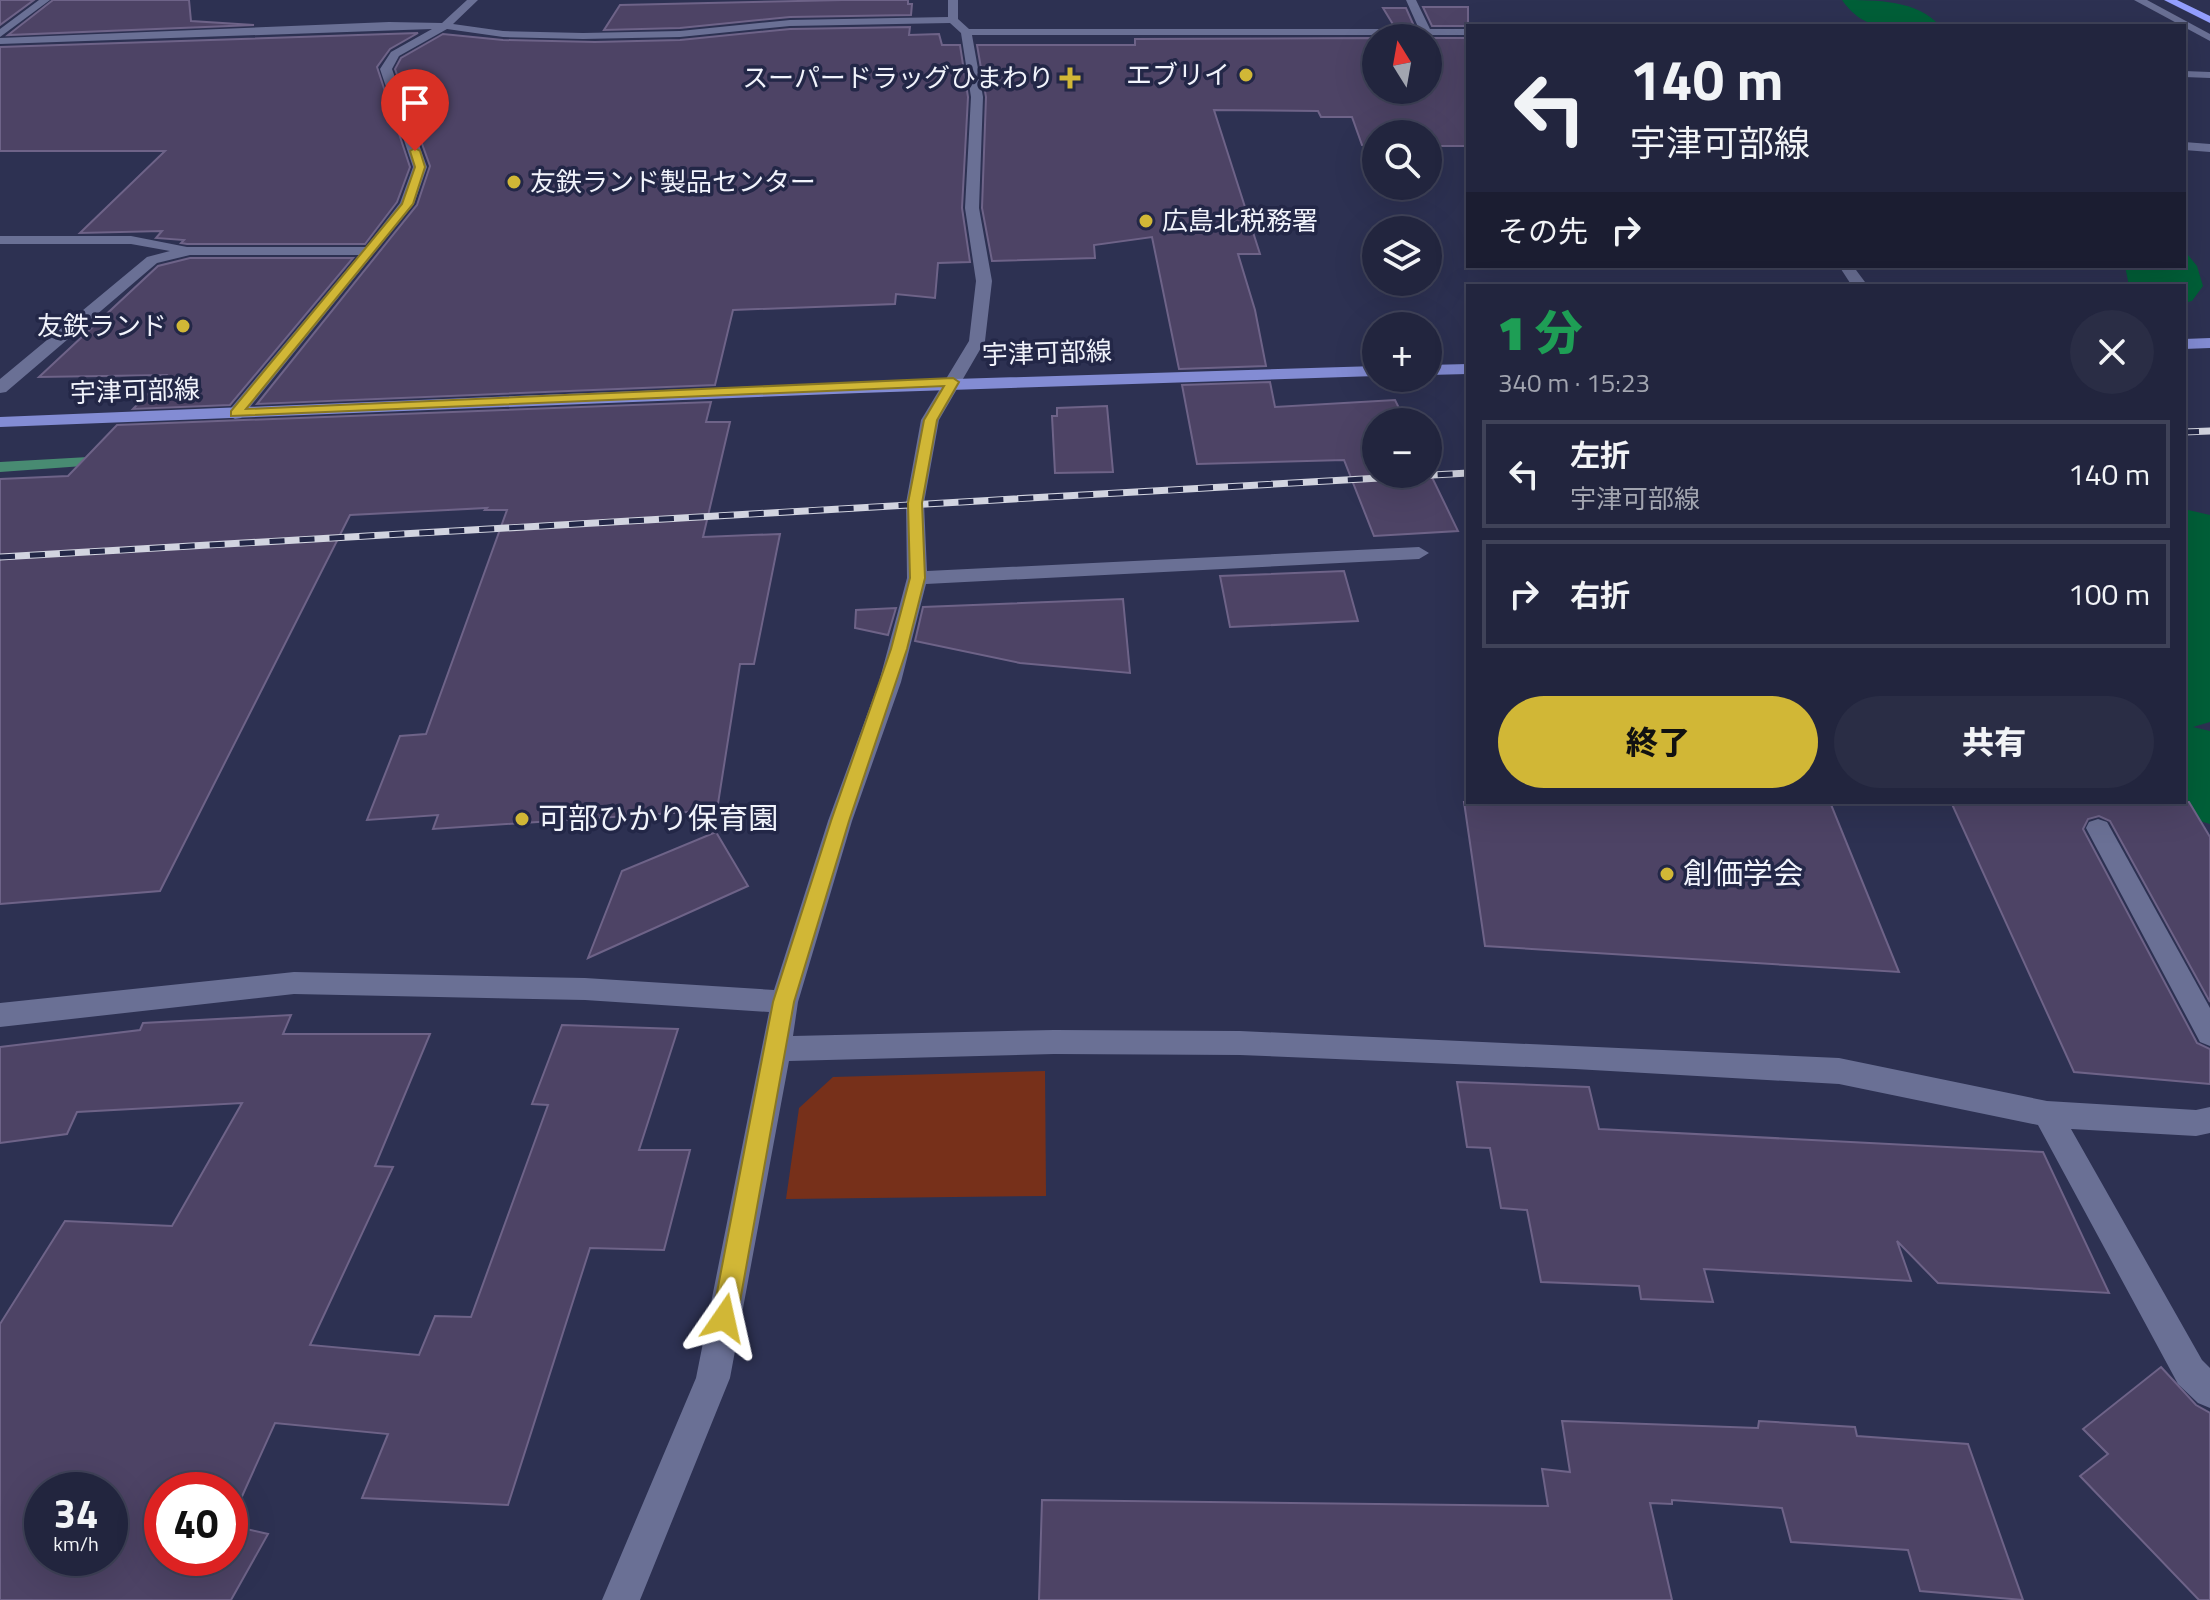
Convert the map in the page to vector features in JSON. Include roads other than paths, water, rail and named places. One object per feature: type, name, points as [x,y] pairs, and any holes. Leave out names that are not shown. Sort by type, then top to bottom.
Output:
[{"type":"highway","points":[[2169,0],[2210,20]]},
{"type":"main road","points":[[2186,344],[2210,343]]},
{"type":"main road","points":[[1442,370],[1466,369]]},
{"type":"main road","name":"宇津可部線","points":[[0,422],[953,382],[1362,371]]},
{"type":"street","points":[[0,34],[45,0]]},
{"type":"street","points":[[235,414],[407,204],[420,167],[386,69],[395,54],[445,26],[473,0]]},
{"type":"street","points":[[953,0],[953,20]]},
{"type":"street","points":[[1411,0],[1422,24]]},
{"type":"street","points":[[2139,0],[2184,24]]},
{"type":"street","points":[[0,41],[269,28],[445,26],[503,34],[680,34],[790,23],[953,20],[966,32],[977,97],[972,208],[984,281],[977,341],[930,420],[915,503],[917,578],[890,682],[840,821],[784,1002],[713,1378],[621,1600]]},
{"type":"street","points":[[2186,25],[2210,38]]},
{"type":"street","points":[[966,32],[1362,32]]},
{"type":"street","points":[[1442,32],[1466,32]]},
{"type":"street","points":[[2186,74],[2210,75]]},
{"type":"street","points":[[2186,146],[2210,148]]},
{"type":"street","points":[[0,240],[131,240],[190,251],[370,251]]},
{"type":"street","points":[[0,388],[152,260],[190,251]]},
{"type":"street","points":[[917,578],[1419,553]]},
{"type":"street","points":[[2098,828],[2210,1034]]},
{"type":"street","points":[[0,1015],[294,983],[585,989],[784,1002]]},
{"type":"street","points":[[774,1049],[1054,1042],[1225,1043],[1575,1057],[1839,1071],[2047,1114],[2196,1123],[2210,1120]]},
{"type":"street","points":[[2047,1114],[2190,1372],[2210,1391]]},
{"type":"waterway","points":[[1867,0],[1874,8],[1910,24]]},
{"type":"waterway","points":[[2162,268],[2166,284]]},
{"type":"waterway","points":[[0,467],[106,461]]},
{"type":"waterway","points":[[2186,542],[2210,605]]},
{"type":"waterway","points":[[2186,690],[2210,650]]},
{"type":"waterway","points":[[2186,765],[2210,783]]},
{"type":"railway","points":[[2186,432],[2210,431]]},
{"type":"railway","points":[[0,557],[1466,473]]},
{"type":"place","name":"エブリイ","points":[[1246,75]]},
{"type":"place","name":"スーパードラッグひまわり","points":[[1070,78]]},
{"type":"place","name":"友鉄ランド製品センター","points":[[514,182]]},
{"type":"place","name":"広島北税務署","points":[[1146,221]]},
{"type":"place","name":"友鉄ランド","points":[[183,326]]},
{"type":"place","name":"可部ひかり保育園","points":[[522,819]]},
{"type":"place","name":"創価学会","points":[[1667,874]]}]
